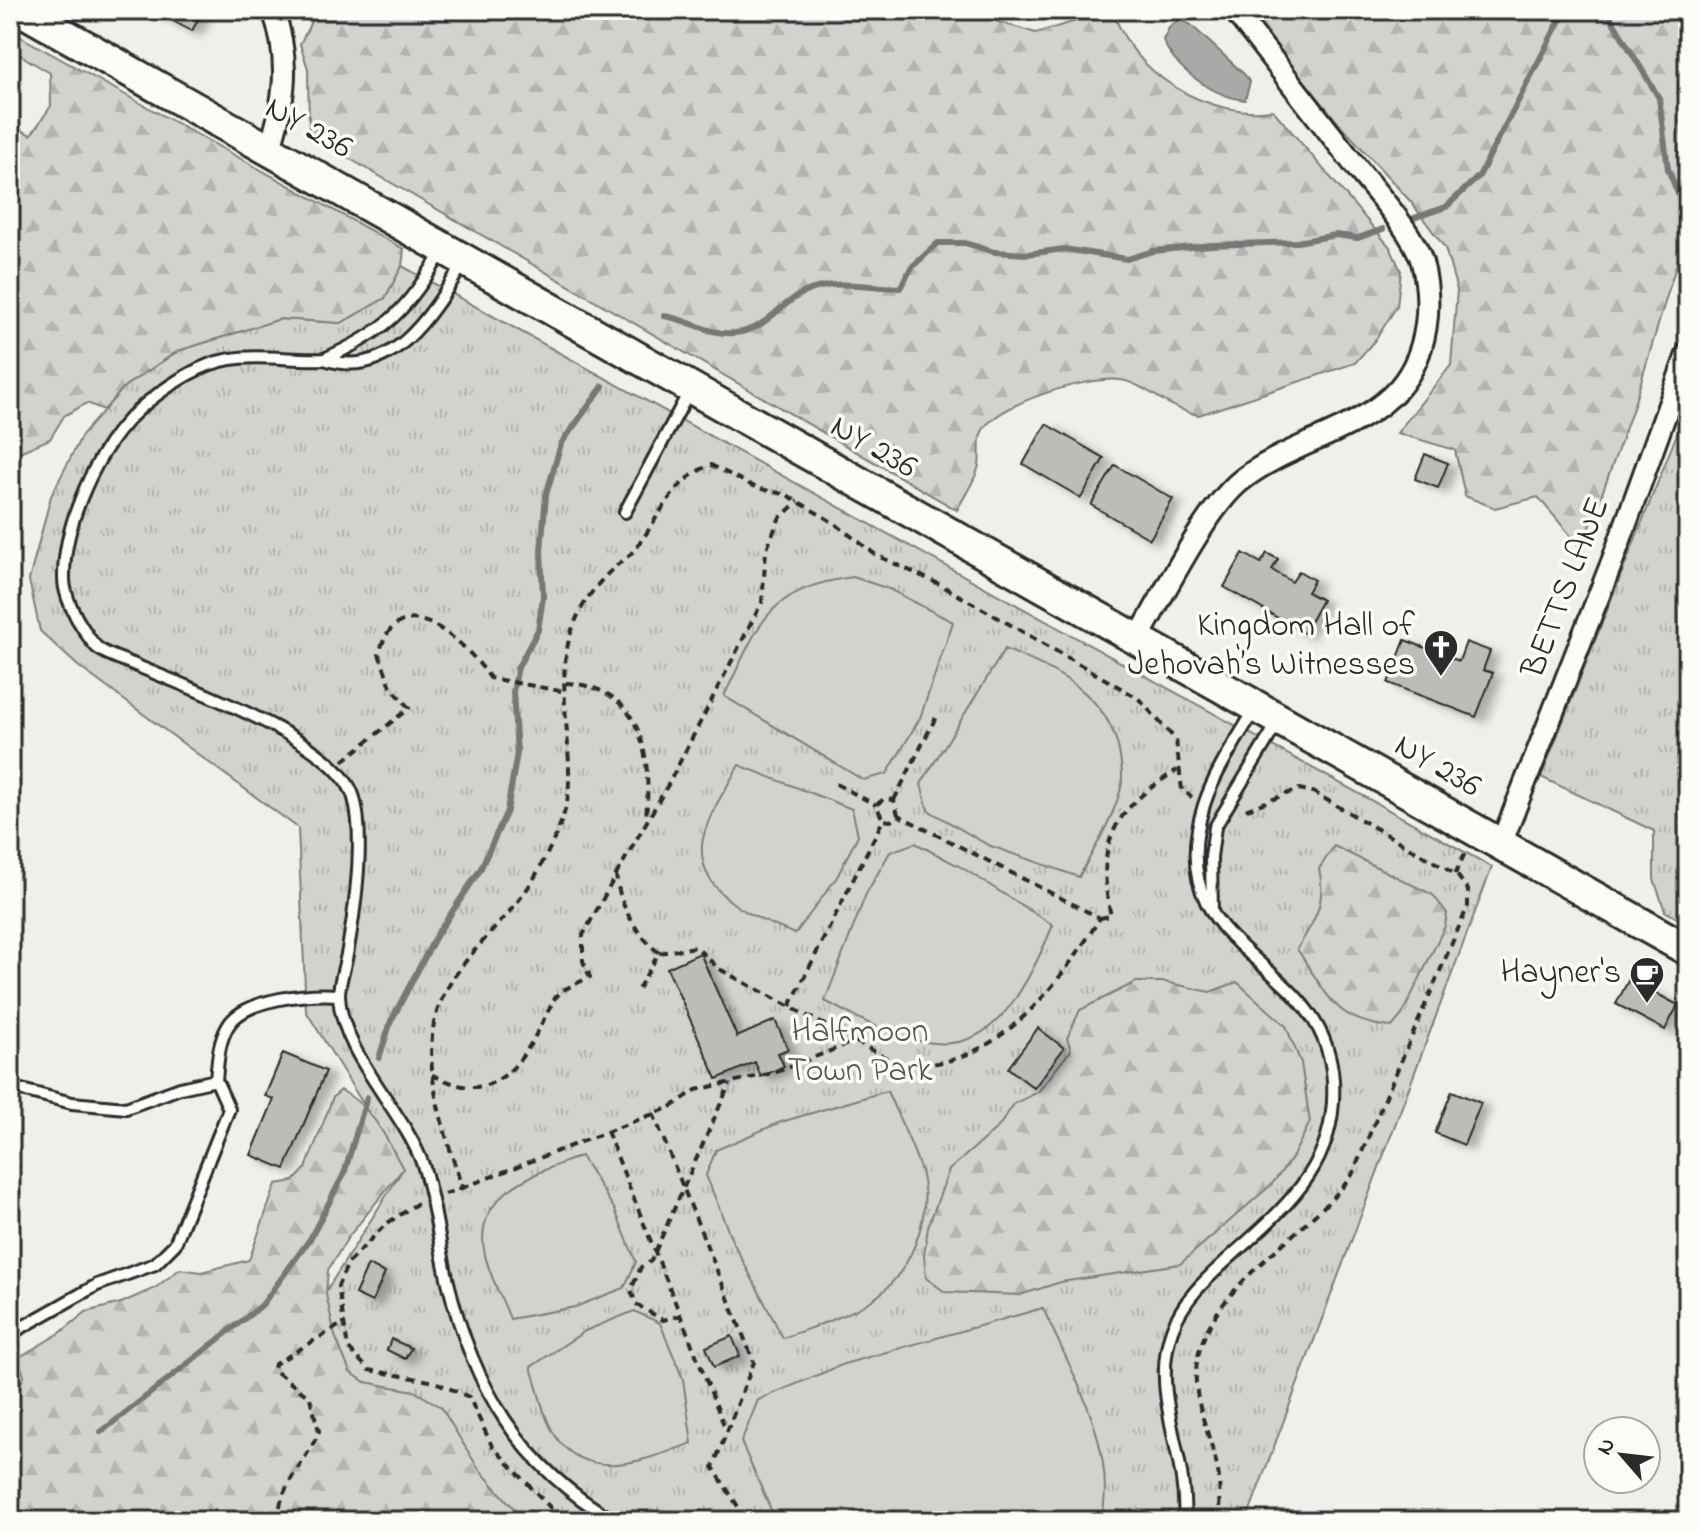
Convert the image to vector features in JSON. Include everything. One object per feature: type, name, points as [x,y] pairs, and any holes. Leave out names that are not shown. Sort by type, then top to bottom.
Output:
[{"type":"main road","name":"NY 236","points":[[21,10],[1475,833],[1501,844],[1688,950]]},
{"type":"street","points":[[269,151],[281,115],[286,78],[286,54],[273,10]]},
{"type":"street","points":[[1137,640],[1216,509],[1238,484],[1273,460],[1375,410],[1399,387],[1425,336],[1428,301],[1421,259],[1391,212],[1234,10]]},
{"type":"street","name":"BETTS LANE","points":[[1501,844],[1612,562],[1688,352]]},
{"type":"lane","points":[[324,359],[380,330],[404,310],[455,253]]},
{"type":"lane","points":[[455,253],[425,324],[379,359],[355,366],[324,359],[285,361],[240,355],[198,369],[124,425],[84,495],[69,539],[63,582],[77,620],[97,648],[285,729],[333,769],[354,796],[358,856],[354,910],[339,995],[349,1036],[402,1121],[423,1166],[449,1286],[467,1345],[492,1400],[539,1466],[565,1490],[615,1521]]},
{"type":"lane","points":[[625,512],[691,388]]},
{"type":"lane","points":[[1184,1521],[1181,1474],[1164,1374],[1167,1346],[1174,1326],[1192,1293],[1289,1202],[1310,1177],[1325,1147],[1335,1110],[1328,1048],[1315,1020],[1298,997],[1238,944],[1204,904],[1193,858],[1198,825],[1212,786],[1267,714]]},
{"type":"lane","points":[[1212,913],[1211,857],[1215,827],[1267,714]]},
{"type":"lane","points":[[10,1334],[97,1285],[155,1264],[175,1244],[229,1109],[216,1080],[219,1048],[230,1022],[254,1006],[311,993],[339,995]]},
{"type":"lane","points":[[10,1087],[72,1103],[126,1108],[180,1088],[216,1080]]},
{"type":"path","points":[[462,1188],[432,1075],[434,1023],[441,999],[454,975],[516,905],[539,871],[568,798],[566,650],[586,601],[611,570],[635,551],[674,491],[691,472],[711,465],[757,488],[798,501],[876,555],[941,585],[1138,698],[1176,740],[1177,770],[1182,790],[1196,799]]},
{"type":"path","points":[[432,1075],[466,1087],[487,1085],[520,1062],[555,998],[563,990],[590,977],[583,961],[583,935],[669,783],[762,602],[766,551],[779,519],[798,501]]},
{"type":"path","points":[[333,769],[409,708],[382,670],[379,654],[390,629],[404,621],[421,621],[442,628],[469,649],[490,678],[566,692]]},
{"type":"path","points":[[566,683],[607,690],[621,702],[633,722],[646,762],[646,819]]},
{"type":"path","points":[[938,713],[894,800],[898,815],[1100,918],[1111,916],[1103,882],[1106,846],[1122,813],[1142,793],[1177,770]]},
{"type":"path","points":[[836,784],[876,805],[883,820]]},
{"type":"path","points":[[876,805],[884,799],[894,800]]},
{"type":"path","points":[[883,820],[891,821],[898,815]]},
{"type":"path","points":[[790,1006],[883,820]]},
{"type":"path","points":[[1455,874],[1468,847]]},
{"type":"path","points":[[616,875],[621,901],[630,920],[659,953]]},
{"type":"path","points":[[659,953],[696,947],[719,969],[896,1063],[919,1067],[946,1064],[988,1047],[1048,989],[1100,918]]},
{"type":"path","points":[[637,991],[659,953]]},
{"type":"path","points":[[563,1521],[492,1446],[469,1397],[435,1382],[369,1370],[348,1348],[338,1286],[348,1263],[386,1224],[411,1205],[671,1107],[696,1090],[777,1072],[855,1041]]},
{"type":"path","points":[[681,1315],[663,1320],[636,1304],[631,1290],[641,1267],[651,1261],[730,1083]]},
{"type":"path","points":[[653,1113],[754,1362],[713,1467],[747,1521]]},
{"type":"path","points":[[607,1131],[727,1432]]},
{"type":"path","points":[[279,1521],[286,1486],[304,1463],[319,1431],[310,1398],[274,1370],[275,1364],[342,1324]]},
{"type":"green space","points":[[317,10],[958,10],[1036,33],[1113,10],[1122,33],[1136,54],[1175,87],[1223,107],[1248,111],[1273,110],[1390,247],[1401,271],[1397,306],[1376,339],[1355,363],[1199,415],[1121,380],[1088,382],[1022,402],[1003,412],[981,434],[977,471],[957,510],[319,141],[309,129],[308,69],[300,44]]},
{"type":"green space","points":[[1247,10],[1688,10],[1688,226],[1633,408],[1582,549],[1538,497],[1495,508],[1465,496],[1455,450],[1397,433],[1451,365],[1457,290],[1445,248],[1411,202],[1335,119]]},
{"type":"green space","points":[[10,31],[404,249],[402,266],[385,298],[341,323],[280,319],[178,351],[125,386],[104,410],[87,403],[64,416],[50,439],[10,456],[10,125],[31,135],[51,106],[50,73],[10,49]]},
{"type":"green space","name":"Halfmoon Town Park","points":[[402,266],[1492,867],[1246,1521],[262,1521],[316,1307],[403,1169],[306,1011],[298,828],[78,666],[40,631],[29,580],[51,496],[82,435],[125,386],[178,351],[280,319],[341,323],[385,298]]},
{"type":"green space","points":[[1688,406],[1686,923],[1665,911],[1654,879],[1654,831],[1541,777]]},
{"type":"green space","points":[[853,577],[889,589],[953,622],[920,718],[887,774],[863,780],[724,696],[757,630],[783,601],[824,583]]},
{"type":"green space","points":[[1005,649],[1076,686],[1091,698],[1113,731],[1121,764],[1121,788],[1108,822],[1079,877],[988,845],[928,810],[921,784]]},
{"type":"green space","points":[[739,765],[852,809],[858,835],[837,877],[795,934],[733,903],[720,892],[703,863],[702,845],[707,824]]},
{"type":"green space","points":[[915,843],[961,867],[1053,925],[1032,970],[1011,1004],[989,1027],[965,1040],[937,1043],[906,1038],[825,1001],[866,894],[890,852]]},
{"type":"green space","points":[[1334,846],[1433,895],[1447,913],[1445,926],[1402,1015],[1392,1027],[1356,1019],[1344,1012],[1325,992],[1297,949],[1309,930],[1320,902],[1319,869]]},
{"type":"green space","points":[[1136,982],[1165,982],[1210,992],[1237,982],[1286,1026],[1301,1063],[1310,1122],[1292,1158],[1271,1185],[1180,1264],[1061,1282],[1020,1295],[945,1292],[926,1278],[924,1255],[928,1227],[949,1170],[999,1126],[1014,1104],[1038,1092],[1071,1050],[1067,1038],[1080,1010]]},
{"type":"green space","points":[[341,1090],[370,1114],[403,1169],[349,1236],[328,1270],[326,1294],[335,1336],[350,1372],[365,1382],[414,1391],[441,1407],[478,1468],[525,1521],[10,1521],[10,1410],[24,1376],[18,1358],[60,1333],[86,1312],[121,1303],[155,1288],[180,1269],[201,1272],[249,1260],[276,1184],[294,1181],[306,1168],[333,1097]]},
{"type":"green space","points":[[887,1091],[921,1172],[924,1208],[915,1245],[896,1278],[869,1302],[838,1318],[783,1338],[732,1240],[706,1175],[716,1150],[781,1122]]},
{"type":"green space","points":[[581,1156],[615,1210],[636,1262],[624,1288],[575,1307],[510,1319],[485,1255],[483,1234],[488,1216],[497,1201],[527,1178]]},
{"type":"green space","points":[[1043,1308],[1078,1385],[1098,1439],[1105,1494],[1101,1521],[776,1521],[741,1442],[758,1400],[844,1364]]},
{"type":"green space","points":[[634,1311],[660,1323],[683,1379],[692,1443],[621,1464],[585,1460],[570,1452],[551,1429],[531,1367],[585,1331]]},
{"type":"shaded area","points":[[1179,20],[1190,24],[1244,74],[1250,82],[1245,100],[1209,87],[1176,61],[1163,40],[1170,26]]},
{"type":"building","points":[[152,10],[203,10],[192,31]]},
{"type":"building","points":[[1046,424],[1104,458],[1081,498],[1023,464]]},
{"type":"building","points":[[1425,454],[1448,463],[1438,488],[1415,479]]},
{"type":"building","points":[[1115,465],[1173,499],[1150,539],[1091,505]]},
{"type":"building","points":[[1243,553],[1261,563],[1267,553],[1278,559],[1272,570],[1292,582],[1299,571],[1314,580],[1307,592],[1322,600],[1304,633],[1224,587]]},
{"type":"building","name":"Kingdom Hall of Jehovah’s Witnesses","points":[[1405,640],[1459,661],[1466,642],[1490,651],[1483,670],[1493,673],[1476,717],[1388,683]]},
{"type":"building","points":[[700,953],[737,1037],[775,1020],[788,1049],[778,1053],[784,1066],[761,1077],[755,1062],[717,1079],[667,968]]},
{"type":"building","name":"Hayner's","points":[[1629,979],[1678,1005],[1665,1030],[1616,1004]]},
{"type":"building","points":[[1038,1028],[1064,1048],[1034,1088],[1008,1068]]},
{"type":"building","points":[[283,1053],[326,1071],[285,1169],[251,1155],[274,1099],[265,1096]]},
{"type":"building","points":[[1452,1091],[1481,1103],[1464,1145],[1435,1133]]},
{"type":"building","points":[[368,1265],[385,1273],[372,1302],[355,1294]]},
{"type":"building","points":[[732,1336],[740,1356],[714,1367],[706,1347]]},
{"type":"building","points":[[391,1339],[411,1348],[405,1359],[387,1350]]},
{"type":"waterway","points":[[1414,218],[1446,207],[1479,176],[1560,20],[1575,10]]},
{"type":"waterway","points":[[1606,10],[1659,98],[1668,169],[1688,218]]},
{"type":"waterway","points":[[664,316],[717,332],[746,331],[764,322],[794,298],[815,288],[851,284],[900,288],[912,267],[938,243],[965,243],[994,252],[1028,254],[1064,249],[1127,259],[1153,251],[1211,245],[1297,242],[1336,235],[1358,238],[1383,229]]},
{"type":"waterway","points":[[379,1058],[391,1021],[436,936],[480,870],[507,811],[517,753],[513,692],[518,667],[538,630],[543,597],[541,550],[546,495],[561,444],[603,386]]},
{"type":"waterway","points":[[101,1432],[262,1305],[310,1239],[344,1174],[367,1097]]},
{"type":"place","name":"Kingdom Hall of Jehovah’s Witnesses","points":[[1441,678]]},
{"type":"place","name":"Hayner's","points":[[1647,1005]]}]
